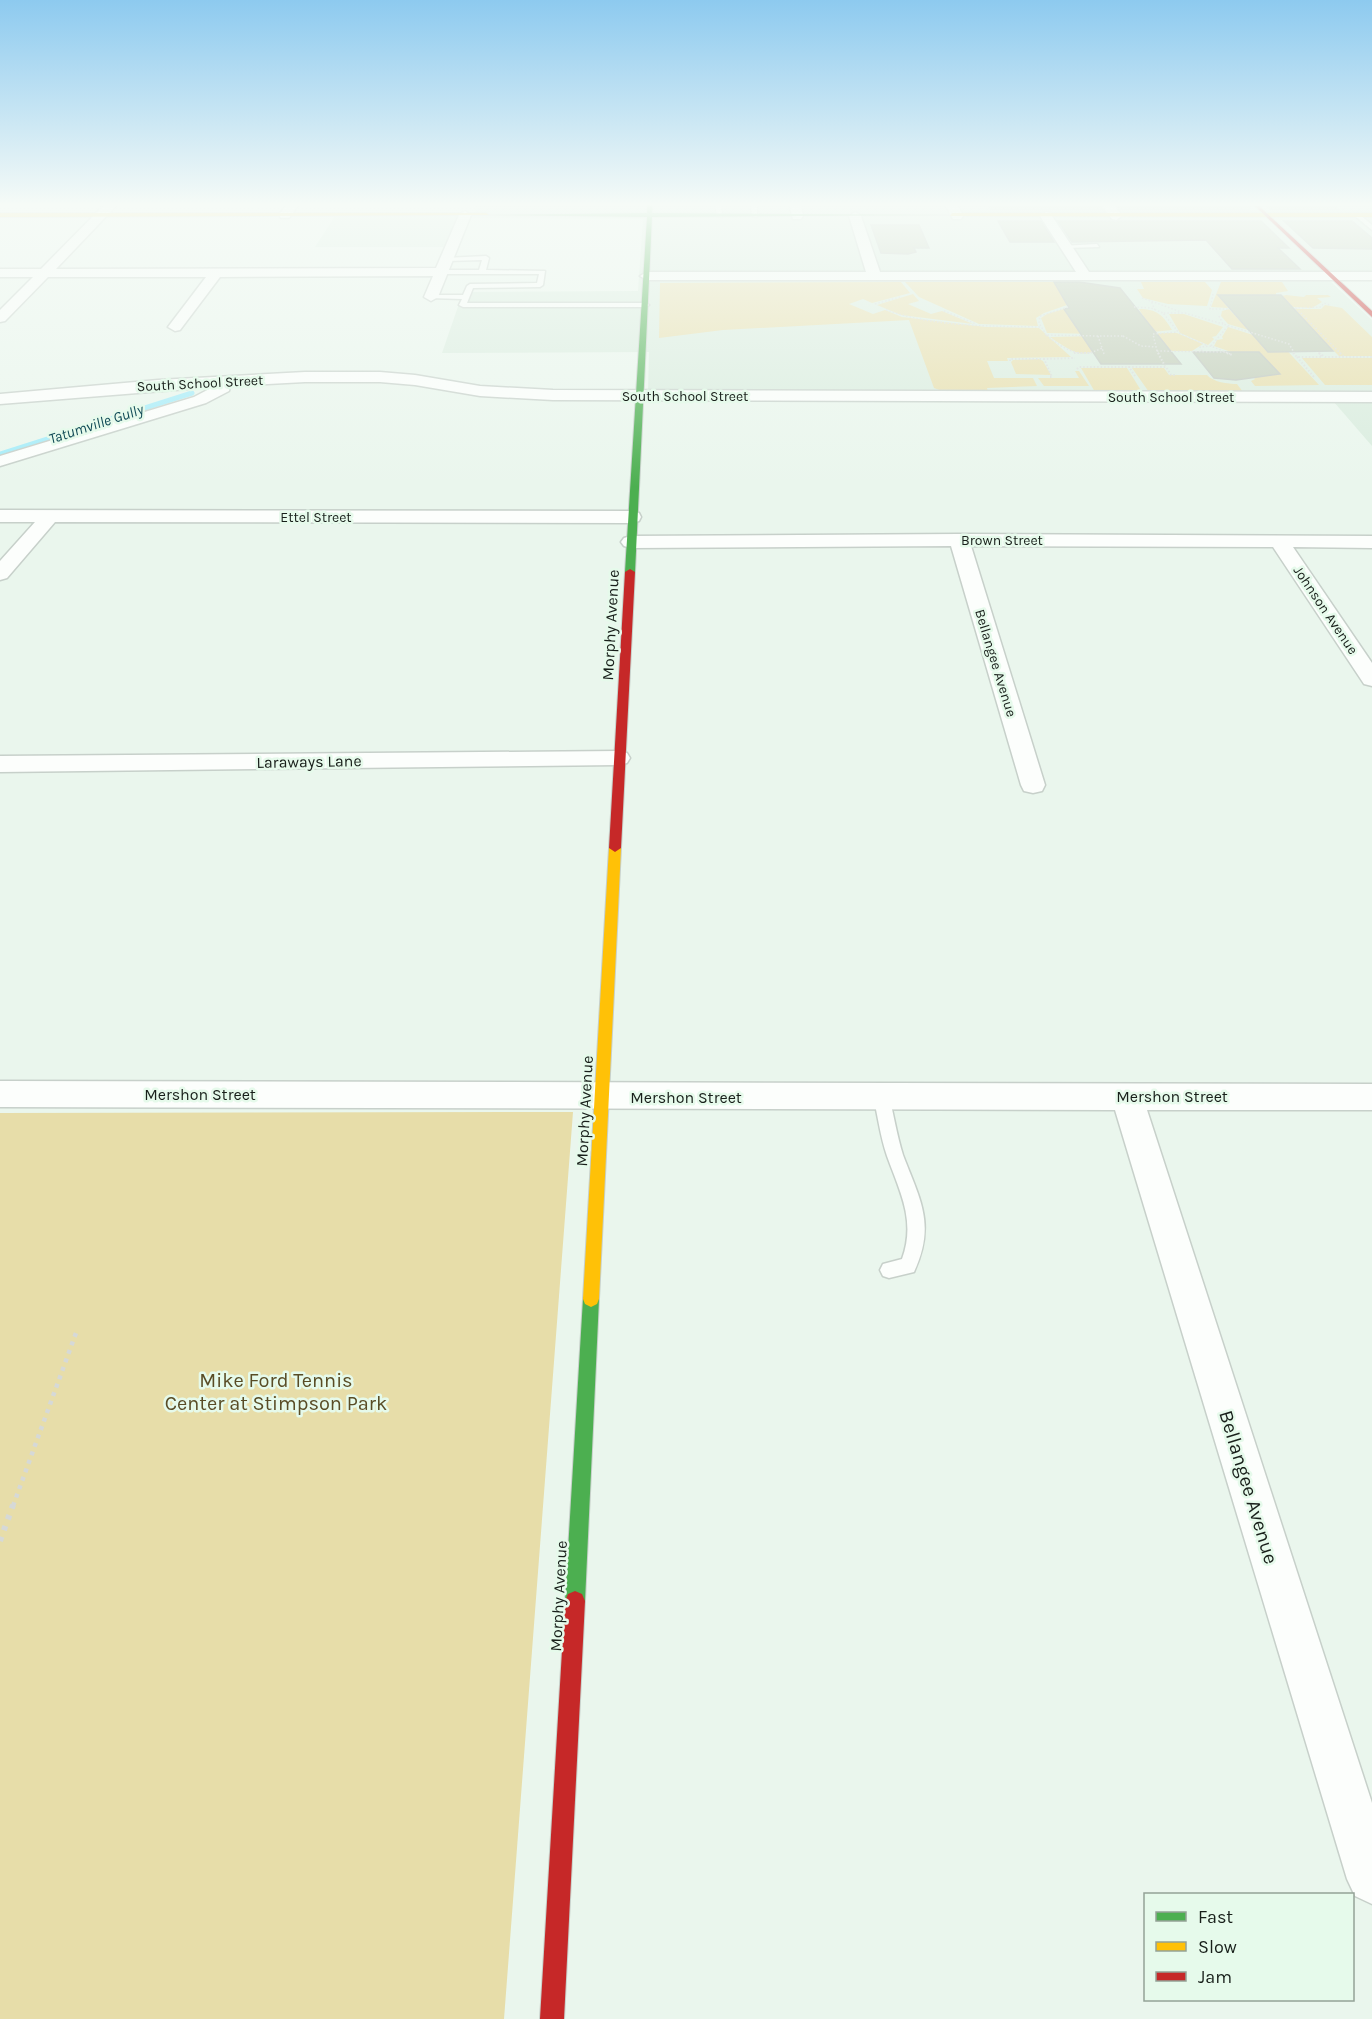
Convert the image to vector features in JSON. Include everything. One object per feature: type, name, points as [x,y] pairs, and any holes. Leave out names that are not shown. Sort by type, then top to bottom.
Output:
[{"type":"street","points":[[0,318],[21,298]]},
{"type":"street","points":[[175,327],[197,298]]},
{"type":"street","name":"Morphy Avenue","points":[[552,2019],[618,758],[645,298]]},
{"type":"street","points":[[1353,298],[1372,315]]},
{"type":"street","name":"South School Street","points":[[0,399],[158,385],[305,377],[380,377],[516,394],[640,397],[1372,397]]},
{"type":"street","points":[[2,461],[200,400],[236,382]]},
{"type":"street","name":"Ettel Street","points":[[0,516],[632,517]]},
{"type":"street","points":[[0,574],[49,517]]},
{"type":"street","name":"Brown Street","points":[[632,542],[959,540],[1372,542]]},
{"type":"street","name":"Bellangee Avenue","points":[[959,540],[1033,785]]},
{"type":"street","name":"Johnson Avenue","points":[[1279,541],[1372,679]]},
{"type":"street","name":"Laraways Lane","points":[[0,764],[618,758]]},
{"type":"street","name":"Mershon Street","points":[[0,1094],[602,1097],[1372,1096]]},
{"type":"street","name":"Bellangee Avenue","points":[[1127,1096],[1372,1878]]},
{"type":"lane","points":[[466,298],[463,305],[645,305]]},
{"type":"lane","points":[[881,1096],[895,1155],[907,1179],[917,1212],[917,1246],[908,1266],[889,1270]]},
{"type":"path","points":[[875,304],[895,298]]},
{"type":"path","points":[[1143,298],[1289,344],[1290,349],[1317,381]]},
{"type":"path","points":[[1211,298],[1210,309],[1229,309]]},
{"type":"path","points":[[1151,301],[1155,310]]},
{"type":"path","points":[[1336,306],[1324,303],[1321,307],[1314,309],[1295,308],[1344,357]]},
{"type":"path","points":[[1068,307],[1040,316],[1039,323],[1046,335],[1072,354],[1078,368],[1131,366]]},
{"type":"path","points":[[1134,307],[1163,313],[1185,313]]},
{"type":"path","points":[[1219,309],[1222,324]]},
{"type":"path","points":[[886,310],[903,316],[979,326],[1041,327]]},
{"type":"path","points":[[944,311],[979,326]]},
{"type":"path","points":[[1163,313],[1178,332],[1232,355]]},
{"type":"path","points":[[1211,346],[1228,325]]},
{"type":"path","points":[[1166,367],[1157,351],[1153,334],[1178,332]]},
{"type":"path","points":[[1046,335],[1123,336],[1141,346],[1156,347]]},
{"type":"path","points":[[1098,336],[1102,342],[1104,354]]},
{"type":"path","points":[[1202,351],[1200,347],[1206,345]]},
{"type":"path","points":[[1072,354],[1093,354],[1102,348]]},
{"type":"path","points":[[1157,351],[1226,352]]},
{"type":"path","points":[[1194,351],[1197,355]]},
{"type":"path","points":[[1297,357],[1322,357],[1318,352],[1325,357],[1372,357]]},
{"type":"path","points":[[1010,361],[1010,358],[1075,358]]},
{"type":"path","points":[[1044,358],[1052,376],[1044,376]]},
{"type":"path","points":[[0,1541],[76,1333]]},
{"type":"shaded area","points":[[461,298],[1349,298],[1372,320],[1372,446],[1327,394],[648,393],[649,352],[442,353]]},
{"type":"green space","points":[[660,298],[890,298],[872,303],[863,299],[849,304],[873,314],[885,310],[902,317],[986,327],[1039,328],[1071,357],[1007,358],[1008,361],[987,361],[994,378],[1033,378],[1037,386],[987,388],[988,392],[945,392],[934,388],[909,320],[723,330],[659,338]]},
{"type":"green space","points":[[899,298],[917,298],[919,301],[908,304],[931,314],[942,311],[973,324],[901,315],[877,305]]},
{"type":"green space","points":[[922,298],[1063,298],[1067,305],[1036,318],[1038,326],[979,324]]},
{"type":"green space","points":[[1144,298],[1209,298],[1207,306],[1168,304]]},
{"type":"green space","points":[[1215,298],[1221,298],[1228,308],[1211,307]]},
{"type":"green space","points":[[1284,298],[1317,298],[1322,302],[1312,308],[1293,307]]},
{"type":"green space","points":[[1325,305],[1342,308],[1372,337],[1372,356],[1339,356],[1326,343],[1292,343],[1228,324],[1221,316],[1222,311],[1229,309],[1241,322],[1305,322],[1295,309],[1321,309]]},
{"type":"green space","points":[[1064,309],[1071,320],[1096,334],[1047,333],[1041,318]]},
{"type":"green space","points":[[1139,309],[1159,314],[1172,330],[1152,332]]},
{"type":"green space","points":[[1169,314],[1184,314],[1223,327],[1216,336],[1212,337],[1214,339],[1208,345],[1180,333]]},
{"type":"green space","points":[[1228,327],[1281,344],[1319,385],[1255,386],[1251,381],[1255,379],[1253,376],[1279,374],[1261,354],[1243,355],[1240,352],[1231,352],[1214,346],[1217,340],[1223,339]]},
{"type":"green space","points":[[1177,333],[1203,344],[1192,351],[1159,351],[1156,334]]},
{"type":"green space","points":[[1094,336],[1100,347],[1087,353],[1075,352],[1050,337]]},
{"type":"green space","points":[[1302,358],[1372,358],[1372,385],[1325,385]]},
{"type":"green space","points":[[1039,359],[1043,361],[1051,375],[1016,374],[1011,362],[1013,360]]},
{"type":"green space","points":[[1081,368],[1127,368],[1142,392],[1095,392]]},
{"type":"green space","points":[[1132,368],[1164,368],[1169,375],[1207,375],[1217,381],[1237,384],[1243,392],[1149,392]]},
{"type":"green space","points":[[1075,371],[1079,371],[1089,386],[1044,386],[1038,378],[1079,378]]},
{"type":"green space","name":"Mike Ford Tennis Center at Stimpson Park","points":[[573,1112],[504,2019],[0,2019],[0,1113]]},
{"type":"building","points":[[1063,298],[1128,298],[1181,364],[1101,364],[1064,309],[1069,308]]},
{"type":"building","points":[[1221,298],[1284,298],[1333,351],[1268,352]]},
{"type":"building","points":[[1193,352],[1259,352],[1280,374],[1236,380],[1214,378]]},
{"type":"waterway","name":"Tatumville Gully","points":[[0,454],[192,393]]},
{"type":"traffic: fast","points":[[630,572],[645,298]]},
{"type":"traffic: fast","points":[[575,1601],[591,1299]]},
{"type":"traffic: slow","points":[[591,1299],[615,848]]},
{"type":"traffic: jam","points":[[1354,298],[1372,315]]},
{"type":"traffic: jam","points":[[615,848],[630,572]]},
{"type":"traffic: jam","points":[[552,2019],[575,1601]]}]
